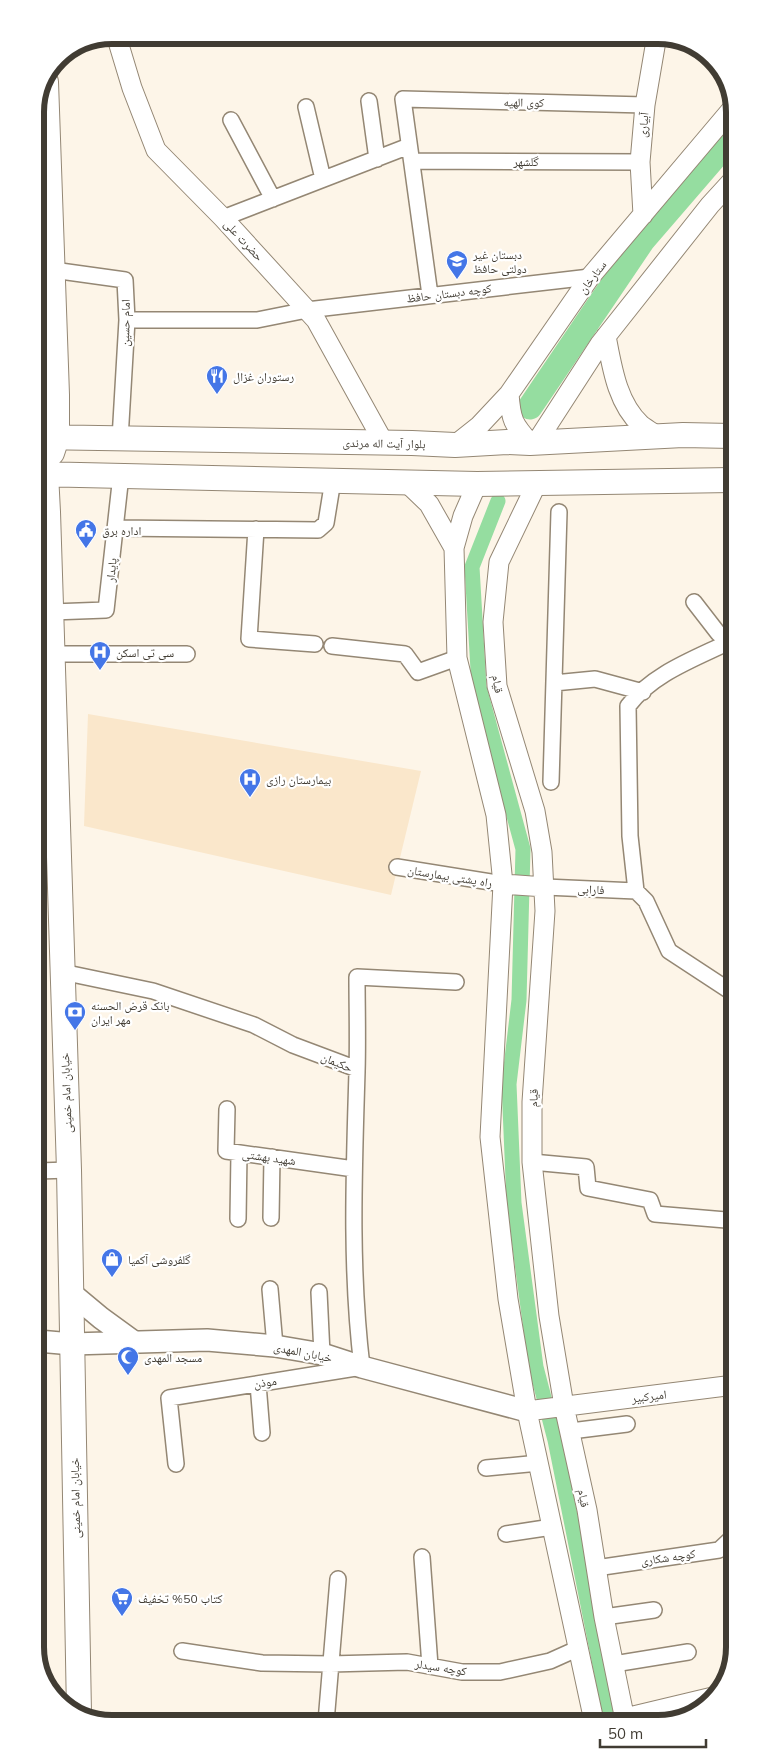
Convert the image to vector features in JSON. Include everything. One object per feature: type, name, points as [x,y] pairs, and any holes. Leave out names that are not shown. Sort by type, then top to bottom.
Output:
[{"type":"main road","points":[[44,452],[52,270],[46,93]]},
{"type":"main road","name":"بلوار آیت اله مرندی","points":[[46,438],[455,445],[684,435],[726,436]]},
{"type":"main road","points":[[155,476],[145,468],[144,452],[149,444],[160,440]]},
{"type":"main road","points":[[44,474],[477,484],[726,480]]},
{"type":"main road","name":"خیابان امام خمینی","points":[[44,512],[52,612],[69,1170],[79,1706]]},
{"type":"main road","points":[[71,1293],[134,1342]]},
{"type":"main road","name":"خیابان المهدی","points":[[44,1342],[72,1344],[207,1340],[275,1346],[322,1354],[362,1367],[528,1411]]},
{"type":"street","name":"حضرت علی","points":[[119,44],[132,88],[156,150],[223,218],[316,320],[384,443]]},
{"type":"street","name":"آبیاری","points":[[643,215],[640,162],[645,105],[655,44]]},
{"type":"street","name":"کوی الهیه","points":[[410,153],[403,99],[645,105]]},
{"type":"street","points":[[369,101],[377,158]]},
{"type":"street","points":[[306,107],[323,179]]},
{"type":"street","name":"ستارخان","points":[[455,445],[479,426],[509,394],[590,277],[726,116]]},
{"type":"street","points":[[231,120],[273,198]]},
{"type":"street","name":"گلشهر","points":[[223,218],[377,158],[410,153],[640,162]]},
{"type":"street","points":[[410,153],[430,295]]},
{"type":"street","points":[[509,394],[512,419],[517,428],[533,443],[606,336],[726,187]]},
{"type":"street","name":"امام حسین","points":[[52,270],[125,280],[127,320],[120,439]]},
{"type":"street","name":"کوچه دبستان حافظ","points":[[127,320],[257,320],[308,310],[590,277]]},
{"type":"street","points":[[606,336],[612,368],[631,413],[642,425],[657,436]]},
{"type":"street","name":"پایدار","points":[[52,612],[106,610],[121,475]]},
{"type":"street","points":[[115,528],[318,530],[326,523],[333,480]]},
{"type":"street","points":[[406,482],[429,504],[454,548]]},
{"type":"street","name":"قیام","points":[[537,483],[499,562],[493,622],[497,686],[535,811],[542,852],[545,887],[542,982],[532,1102],[532,1162],[549,1316],[564,1406],[587,1510],[604,1617],[624,1715]]},
{"type":"street","points":[[477,484],[463,516],[454,548],[457,658],[496,815],[503,884],[490,1137],[508,1299],[528,1411],[593,1715]]},
{"type":"street","points":[[551,782],[558,512]]},
{"type":"street","points":[[256,529],[249,639],[315,644]]},
{"type":"street","points":[[694,602],[718,633],[726,639]]},
{"type":"street","points":[[726,645],[668,671],[628,706],[630,836],[636,891],[646,902],[669,951],[726,988]]},
{"type":"street","points":[[332,646],[404,654],[418,672],[457,658]]},
{"type":"street","points":[[53,654],[186,654]]},
{"type":"street","points":[[554,684],[594,679],[642,692]]},
{"type":"street","name":"راه پشتی بیمارستان","points":[[397,867],[503,884]]},
{"type":"street","points":[[503,884],[545,887]]},
{"type":"street","name":"فارابی","points":[[545,887],[636,891]]},
{"type":"street","name":"حکیمان","points":[[62,972],[153,991],[254,1025],[294,1045],[357,1069],[354,1264],[357,1324],[362,1367]]},
{"type":"street","points":[[357,1069],[357,977],[456,982]]},
{"type":"street","name":"شهید بهشتی","points":[[227,1109],[226,1151],[354,1169]]},
{"type":"street","points":[[238,1220],[239,1153]]},
{"type":"street","points":[[271,1218],[272,1157]]},
{"type":"street","points":[[532,1162],[586,1167],[588,1188],[650,1200],[655,1214],[726,1220]]},
{"type":"street","points":[[44,1170],[69,1170]]},
{"type":"street","points":[[270,1289],[275,1346]]},
{"type":"street","points":[[319,1292],[322,1354]]},
{"type":"street","name":"موذن","points":[[176,1464],[169,1398],[362,1367]]},
{"type":"street","points":[[258,1384],[262,1432]]},
{"type":"street","name":"امیرکبیر","points":[[528,1411],[726,1387]]},
{"type":"street","points":[[570,1431],[627,1424]]},
{"type":"street","points":[[486,1468],[539,1463]]},
{"type":"street","points":[[506,1534],[552,1527]]},
{"type":"street","name":"کوچه شکاری","points":[[596,1568],[720,1550],[726,1544]]},
{"type":"street","points":[[422,1557],[430,1666]]},
{"type":"street","points":[[326,1715],[338,1579]]},
{"type":"street","points":[[604,1617],[654,1610]]},
{"type":"street","name":"کوچه سیدلر","points":[[182,1651],[262,1662],[330,1664],[407,1662],[462,1672],[500,1672],[550,1661],[579,1648]]},
{"type":"street","points":[[614,1664],[688,1652]]},
{"type":"street","points":[[641,1715],[701,1700]]},
{"type":"shaded area","name":"بیمارستان رازی","points":[[88,714],[421,771],[391,895],[84,826]]},
{"type":"waterway","points":[[530,407],[643,240],[726,144]]},
{"type":"waterway","points":[[498,501],[472,567],[479,687],[523,849],[519,1000],[509,1084],[514,1203],[536,1367],[555,1440],[610,1715]]},
{"type":"place","name":"دبستان غیر دولتی حافظ","points":[[457,280]]},
{"type":"place","name":"رستوران غزال","points":[[217,395]]},
{"type":"place","name":"اداره برق","points":[[86,549]]},
{"type":"place","name":"سی تی اسکن","points":[[100,671]]},
{"type":"place","name":"بیمارستان رازی","points":[[250,798]]},
{"type":"place","name":"بانک قرض الحسنه مهر ایران","points":[[75,1031]]},
{"type":"place","name":"گلفروشی آکمیا","points":[[112,1278]]},
{"type":"place","name":"مسجد المهدی","points":[[128,1376]]},
{"type":"place","name":"کتاب 50% تخفیف","points":[[122,1617]]}]
